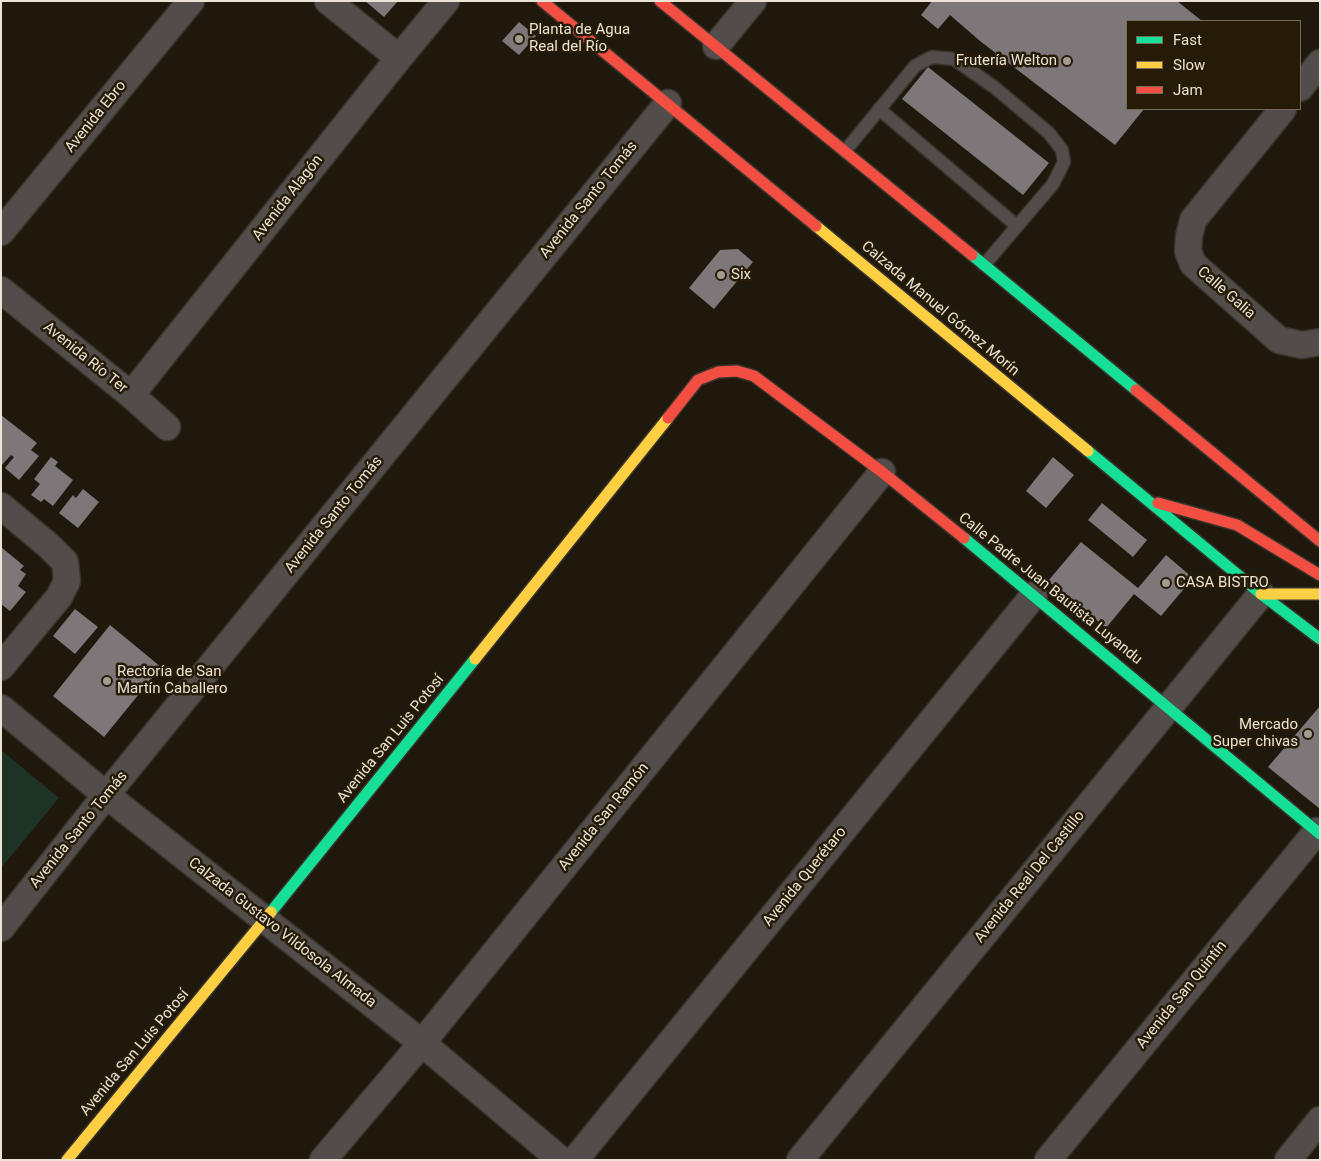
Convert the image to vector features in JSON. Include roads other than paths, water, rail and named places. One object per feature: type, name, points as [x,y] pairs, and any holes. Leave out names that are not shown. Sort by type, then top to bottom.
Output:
[{"type":"main road","name":"Calzada Manuel Gómez Morín","points":[[542,1],[1261,594],[1320,639]]},
{"type":"main road","points":[[660,1],[984,264],[1320,541]]},
{"type":"main road","name":"Avenida San Luis Potosí","points":[[67,1160],[266,920],[698,380],[718,372],[737,370],[754,376]]},
{"type":"main road","name":"Calle Padre Juan Bautista Luyandu","points":[[754,376],[882,472],[1034,595],[1318,833]]},
{"type":"main road","points":[[1147,500],[1236,525],[1320,575]]},
{"type":"main road","points":[[1261,594],[1320,594]]},
{"type":"street","name":"Avenida Ebro","points":[[1,232],[191,1]]},
{"type":"street","points":[[328,1],[399,58]]},
{"type":"street","name":"Avenida Alagón","points":[[132,396],[446,1]]},
{"type":"street","points":[[716,46],[753,1]]},
{"type":"street","points":[[1301,87],[1320,63]]},
{"type":"street","name":"Avenida Santo Tomás","points":[[1,928],[106,795],[668,103]]},
{"type":"street","name":"Calle Galia","points":[[1282,110],[1193,220],[1188,251],[1193,264],[1279,340],[1302,344],[1320,342]]},
{"type":"street","name":"Avenida Río Ter","points":[[1,290],[167,426]]},
{"type":"street","name":"Avenida San Ramón","points":[[323,1160],[422,1043],[882,472]]},
{"type":"street","points":[[1,506],[49,546],[64,562],[66,581],[59,598],[1,667]]},
{"type":"street","name":"Avenida Real Del Castillo","points":[[800,1160],[1261,594]]},
{"type":"street","name":"Avenida Querétaro","points":[[575,1160],[1034,595]]},
{"type":"street","name":"Calzada Gustavo Vildosola Almada","points":[[1,708],[106,795],[422,1043],[561,1160]]},
{"type":"street","name":"Avenida San Quintín","points":[[1048,1160],[1318,833]]},
{"type":"street","points":[[1288,1160],[1320,1120]]},
{"type":"lane","points":[[845,151],[915,66],[932,57],[954,59],[994,87],[1049,133],[1062,150],[1064,162],[1054,184],[984,264]]},
{"type":"lane","points":[[879,109],[1017,226]]},
{"type":"place","name":"Planta de Agua Real del Río","points":[[519,39]]},
{"type":"place","name":"Frutería Welton","points":[[1067,61]]},
{"type":"place","name":"Six","points":[[721,275]]},
{"type":"place","name":"CASA BISTRO","points":[[1166,583]]},
{"type":"place","name":"Rectoría de San Martín Caballero","points":[[107,681]]},
{"type":"place","name":"Mercado Super chivas","points":[[1308,734]]}]
